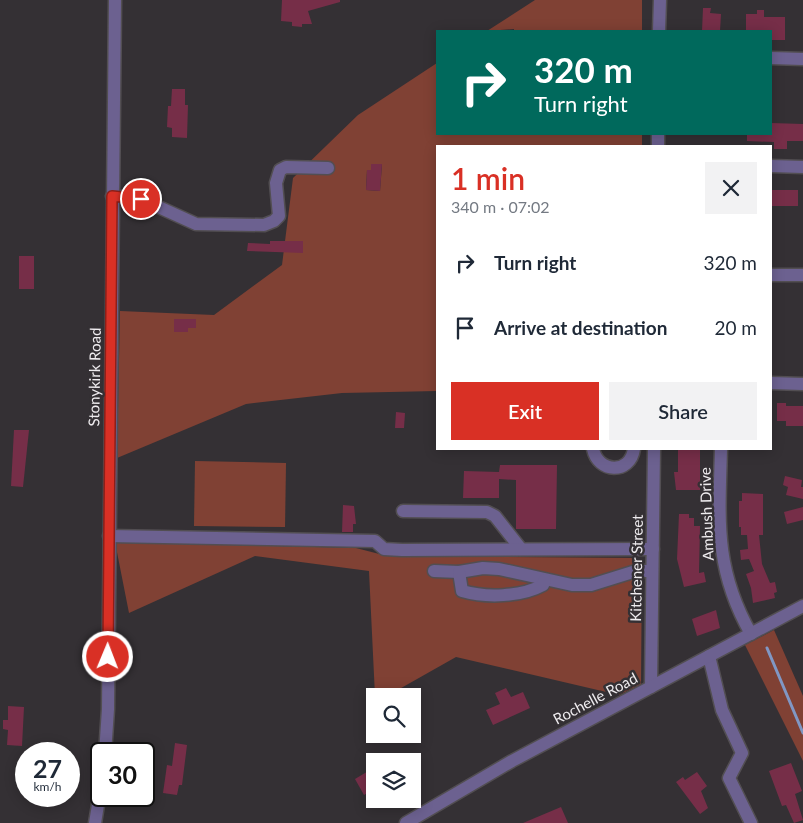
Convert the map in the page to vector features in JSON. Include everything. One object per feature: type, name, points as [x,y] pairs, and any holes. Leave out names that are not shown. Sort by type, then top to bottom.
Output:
[{"type":"street","name":"Stonykirk Road","points":[[105,742],[115,0]]},
{"type":"street","points":[[660,0],[660,30]]},
{"type":"street","points":[[772,58],[803,59]]},
{"type":"street","points":[[772,166],[803,167]]},
{"type":"street","points":[[112,196],[141,199],[196,224],[264,225],[274,222],[280,216],[276,183],[280,170],[286,167],[328,168]]},
{"type":"street","points":[[772,275],[803,275]]},
{"type":"street","points":[[772,383],[803,384]]},
{"type":"street","points":[[593,450],[600,464],[613,468],[625,465],[630,460],[634,450]]},
{"type":"street","name":"Kitchener Street","points":[[651,687],[654,450]]},
{"type":"street","name":"Ambush Drive","points":[[721,450],[720,548],[737,610],[751,634]]},
{"type":"street","points":[[403,511],[487,512],[495,516],[521,549]]},
{"type":"street","points":[[109,536],[375,541],[384,549],[402,550],[653,550]]},
{"type":"street","points":[[434,571],[459,572],[484,568],[499,569],[572,585],[591,585],[636,571],[652,571]]},
{"type":"street","points":[[459,572],[462,591],[472,594],[525,593],[543,585],[545,580]]},
{"type":"street","name":"Rochelle Road","points":[[406,823],[512,761],[803,606]]},
{"type":"street","points":[[709,656],[722,710],[742,752],[729,778],[751,823]]},
{"type":"street","points":[[95,823],[98,807]]},
{"type":"shaded area","points":[[535,0],[642,0],[642,30],[489,30]]},
{"type":"shaded area","points":[[436,64],[436,135],[642,135],[642,145],[436,145],[436,391],[342,393],[246,404],[117,458],[120,311],[214,315],[282,265],[293,178],[358,115]],"holes":[[[372,164],[382,164],[380,191],[366,190],[367,170],[371,170]]]},
{"type":"shaded area","points":[[195,461],[286,463],[285,527],[194,526]]},
{"type":"shaded area","points":[[115,542],[356,548],[387,556],[642,558],[641,684],[619,695],[456,657],[401,688],[375,688],[369,571],[255,556],[129,613]]},
{"type":"shaded area","points":[[774,630],[803,696],[803,761],[745,645]]},
{"type":"building","points":[[282,0],[340,0],[340,2],[308,11],[312,24],[302,24],[302,27],[292,26],[292,22],[281,21]]},
{"type":"building","points":[[703,8],[711,8],[710,13],[721,14],[720,30],[702,30]]},
{"type":"building","points":[[757,10],[764,10],[764,17],[785,17],[785,40],[772,40],[772,30],[746,30],[746,14],[757,14]]},
{"type":"building","points":[[172,89],[185,89],[185,105],[188,105],[187,138],[172,137],[172,128],[167,127],[168,106],[171,106]]},
{"type":"building","points":[[772,123],[803,124],[803,141],[787,141],[787,149],[774,149],[774,142],[747,141],[747,135],[772,135]]},
{"type":"building","points":[[371,164],[382,164],[380,191],[366,190],[367,170],[371,170]]},
{"type":"building","points":[[772,190],[798,190],[798,206],[772,206]]},
{"type":"building","points":[[270,241],[303,241],[303,253],[247,251],[248,243],[270,244]]},
{"type":"building","points":[[19,256],[34,256],[34,289],[19,289]]},
{"type":"building","points":[[174,319],[196,319],[196,328],[188,328],[188,332],[174,332]]},
{"type":"building","points":[[777,403],[786,403],[786,406],[803,406],[803,426],[786,426],[786,421],[777,421]]},
{"type":"building","points":[[396,412],[405,413],[404,428],[395,428]]},
{"type":"building","points":[[14,430],[29,430],[23,487],[11,486]]},
{"type":"building","points":[[678,450],[700,450],[700,490],[676,490],[674,472],[678,472]]},
{"type":"building","points":[[500,465],[557,465],[556,529],[516,529],[516,480],[499,479],[499,498],[463,498],[464,471],[499,472]]},
{"type":"building","points":[[785,476],[802,480],[803,499],[786,495],[788,487],[783,485]]},
{"type":"building","points":[[742,493],[763,494],[763,535],[759,535],[762,564],[770,583],[775,582],[777,592],[774,593],[775,598],[753,603],[751,588],[746,574],[754,571],[749,559],[741,560],[740,550],[748,549],[747,535],[741,535],[741,527],[739,527],[739,501],[742,501]]},
{"type":"building","points":[[343,505],[354,506],[356,524],[353,524],[353,532],[342,532]]},
{"type":"building","points":[[803,507],[803,520],[787,524],[784,512]]},
{"type":"building","points":[[679,514],[689,514],[689,518],[694,518],[694,526],[700,526],[699,573],[704,572],[706,582],[684,587],[677,559]]},
{"type":"building","points":[[716,610],[720,628],[697,636],[692,619]]},
{"type":"building","points":[[506,688],[511,697],[523,692],[530,708],[493,725],[486,710],[500,704],[495,693]]},
{"type":"building","points":[[8,706],[24,707],[22,742],[15,742],[15,746],[7,745],[8,730],[3,729],[3,720],[8,720]]},
{"type":"building","points":[[175,743],[187,745],[182,785],[179,785],[177,795],[163,793],[167,765],[172,766]]},
{"type":"building","points":[[791,763],[802,791],[795,794],[803,820],[794,823],[786,805],[782,806],[769,771]]},
{"type":"building","points":[[366,772],[366,794],[364,795],[355,779]]},
{"type":"building","points":[[697,772],[707,786],[701,791],[708,808],[700,814],[676,782],[683,777],[685,780]]},
{"type":"building","points":[[561,807],[568,823],[523,823]]},
{"type":"waterway","points":[[767,648],[803,733]]},
{"type":"route","points":[[108,657],[112,196],[141,199]]}]
